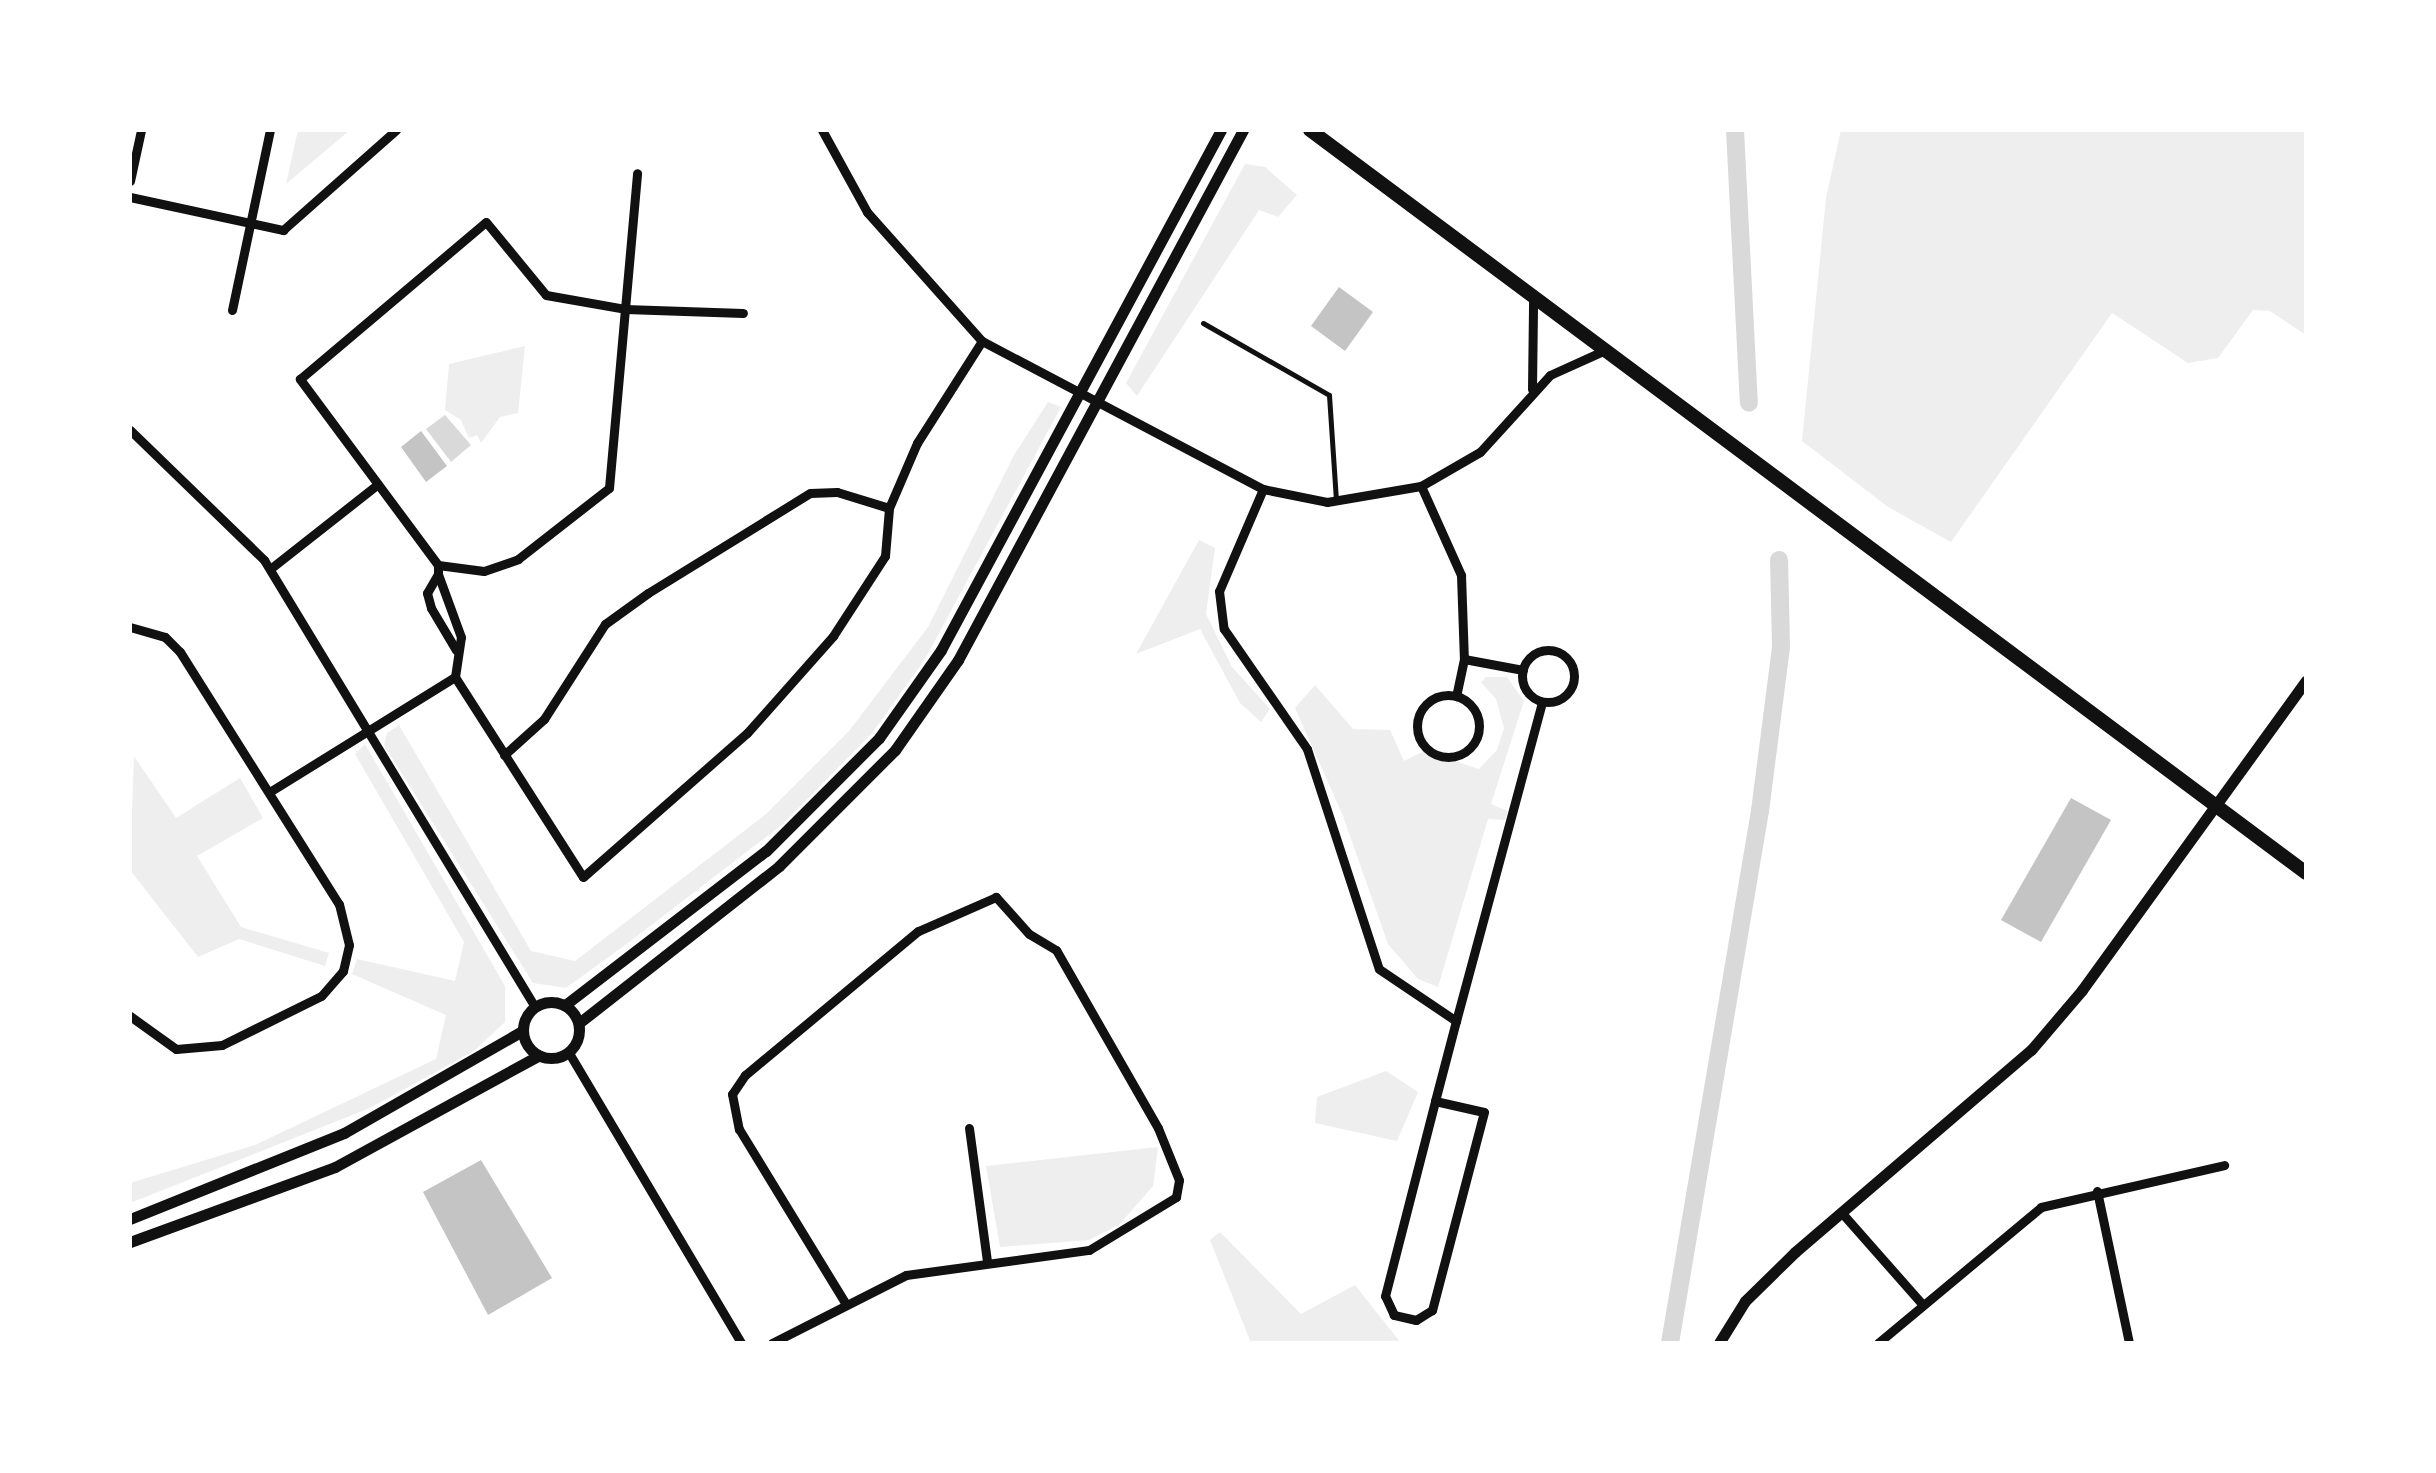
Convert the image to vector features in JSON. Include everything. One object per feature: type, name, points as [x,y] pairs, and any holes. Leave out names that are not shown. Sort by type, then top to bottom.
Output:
[{"type":"main road","points":[[1310,130],[1533,301],[2306,873]]},
{"type":"street","points":[[130,181],[140,130]]},
{"type":"street","points":[[232,310],[270,130]]},
{"type":"street","points":[[130,197],[282,230],[396,130]]},
{"type":"street","points":[[822,130],[866,212],[982,341],[1100,399],[1263,489],[1336,500],[1421,486],[1480,452],[1532,389],[1570,361],[1603,351]]},
{"type":"street","points":[[535,1006],[566,1005],[766,851],[879,738],[941,650],[1221,130]]},
{"type":"street","points":[[740,1343],[569,1053],[579,1023],[779,866],[895,750],[958,660],[1242,130]]},
{"type":"street","points":[[438,570],[484,571],[518,560],[610,488],[637,173]]},
{"type":"street","points":[[742,313],[625,309],[546,296],[486,222],[300,379],[438,570],[461,638],[456,650],[455,677],[583,877],[747,733],[834,636],[886,556],[890,508],[917,444],[982,341]]},
{"type":"street","points":[[1532,389],[1533,301]]},
{"type":"street","points":[[130,430],[225,516],[270,570],[372,731],[535,1006]]},
{"type":"street","points":[[270,570],[378,484]]},
{"type":"street","points":[[1421,486],[1460,574],[1464,660],[1456,696]]},
{"type":"street","points":[[1263,489],[1219,591],[1224,629],[1307,749],[1379,969],[1456,1021]]},
{"type":"street","points":[[504,755],[544,719],[605,624],[648,593],[810,493],[837,492],[890,508]]},
{"type":"street","points":[[438,570],[428,592],[430,608],[456,650]]},
{"type":"street","points":[[132,1021],[164,1044],[207,1048],[310,1004],[343,971],[349,945],[343,912],[271,791],[180,652],[134,628]]},
{"type":"street","points":[[1522,670],[1544,650],[1571,662],[1570,692],[1542,702]]},
{"type":"street","points":[[1464,660],[1522,670]]},
{"type":"street","points":[[1522,670],[1526,690],[1542,702]]},
{"type":"street","points":[[271,791],[455,677]]},
{"type":"street","points":[[1719,1343],[1746,1300],[1841,1212],[2031,1050],[2218,805],[2306,682]]},
{"type":"street","points":[[1456,696],[1473,707],[1478,736],[1457,756],[1437,756],[1418,733],[1420,712],[1436,698],[1456,696]]},
{"type":"street","points":[[1435,1101],[1484,1112],[1432,1310],[1416,1320],[1394,1315],[1384,1296],[1435,1101],[1456,1021],[1542,702]]},
{"type":"street","points":[[772,1343],[844,1302],[906,1275],[1090,1250],[1176,1197],[1179,1180],[1158,1128],[1056,950],[1029,934],[996,898],[918,931],[745,1076],[732,1094],[734,1121],[844,1302]]},
{"type":"street","points":[[566,1005],[579,1023]]},
{"type":"street","points":[[130,1220],[344,1133],[522,1031],[535,1006]]},
{"type":"street","points":[[522,1031],[538,1056]]},
{"type":"street","points":[[130,1242],[335,1167],[538,1056],[569,1053]]},
{"type":"street","points":[[969,1128],[987,1261]]},
{"type":"street","points":[[1878,1343],[2025,1216],[2097,1191],[2224,1165]]},
{"type":"street","points":[[2097,1191],[2129,1343]]},
{"type":"street","points":[[1841,1212],[1922,1304]]},
{"type":"lane","points":[[1202,323],[1329,395],[1336,500]]},
{"type":"shaded area","points":[[298,130],[350,130],[286,184]]},
{"type":"shaded area","points":[[1841,130],[2306,130],[2306,335],[2270,311],[2253,310],[2218,358],[2188,363],[2112,313],[1951,542],[1888,507],[1802,441],[1826,198]]},
{"type":"shaded area","points":[[1245,164],[1265,167],[1297,195],[1278,217],[1259,210],[1137,396],[1126,383]]},
{"type":"shaded area","points":[[525,346],[518,413],[500,417],[481,443],[477,435],[469,438],[461,420],[445,410],[449,364]]},
{"type":"shaded area","points":[[1048,402],[1061,407],[925,659],[873,732],[783,824],[632,940],[566,988],[533,983],[384,745],[387,733],[399,725],[531,951],[575,961],[765,815],[849,731],[928,627],[1014,455]]},
{"type":"shaded area","points":[[445,415],[471,445],[451,462],[426,429]]},
{"type":"shaded area","points":[[1199,540],[1215,548],[1206,614],[1232,667],[1270,709],[1261,722],[1240,703],[1200,629],[1136,654]]},
{"type":"shaded area","points":[[1486,677],[1507,677],[1524,701],[1491,804],[1508,811],[1505,820],[1488,819],[1438,987],[1418,979],[1388,944],[1343,816],[1295,708],[1315,685],[1353,729],[1390,730],[1404,761],[1424,751],[1479,769],[1497,750],[1504,728],[1496,699],[1481,682]]},
{"type":"shaded area","points":[[365,744],[505,986],[505,1022],[474,1051],[370,1108],[130,1203],[130,1183],[255,1145],[436,1059],[446,1015],[352,974],[357,959],[455,981],[464,942],[355,754]]},
{"type":"shaded area","points":[[134,756],[176,818],[240,778],[263,818],[197,856],[241,927],[329,953],[325,966],[239,939],[198,957],[130,870]]},
{"type":"shaded area","points":[[1386,1071],[1418,1092],[1397,1141],[1315,1123],[1317,1097]]},
{"type":"shaded area","points":[[1158,1147],[1153,1186],[1119,1225],[1089,1240],[1000,1247],[986,1166]]},
{"type":"shaded area","points":[[1220,1232],[1301,1314],[1355,1285],[1401,1343],[1251,1343],[1210,1240]]},
{"type":"building","points":[[1339,287],[1373,312],[1345,351],[1311,326]]},
{"type":"building","points":[[421,431],[447,466],[426,482],[401,447]]},
{"type":"building","points":[[2071,798],[2111,820],[2041,942],[2001,920]]},
{"type":"building","points":[[481,1160],[552,1278],[488,1315],[423,1192]]},
{"type":"waterway","points":[[1735,130],[1749,403]]},
{"type":"waterway","points":[[1670,1343],[1760,811],[1781,646],[1779,560]]}]
